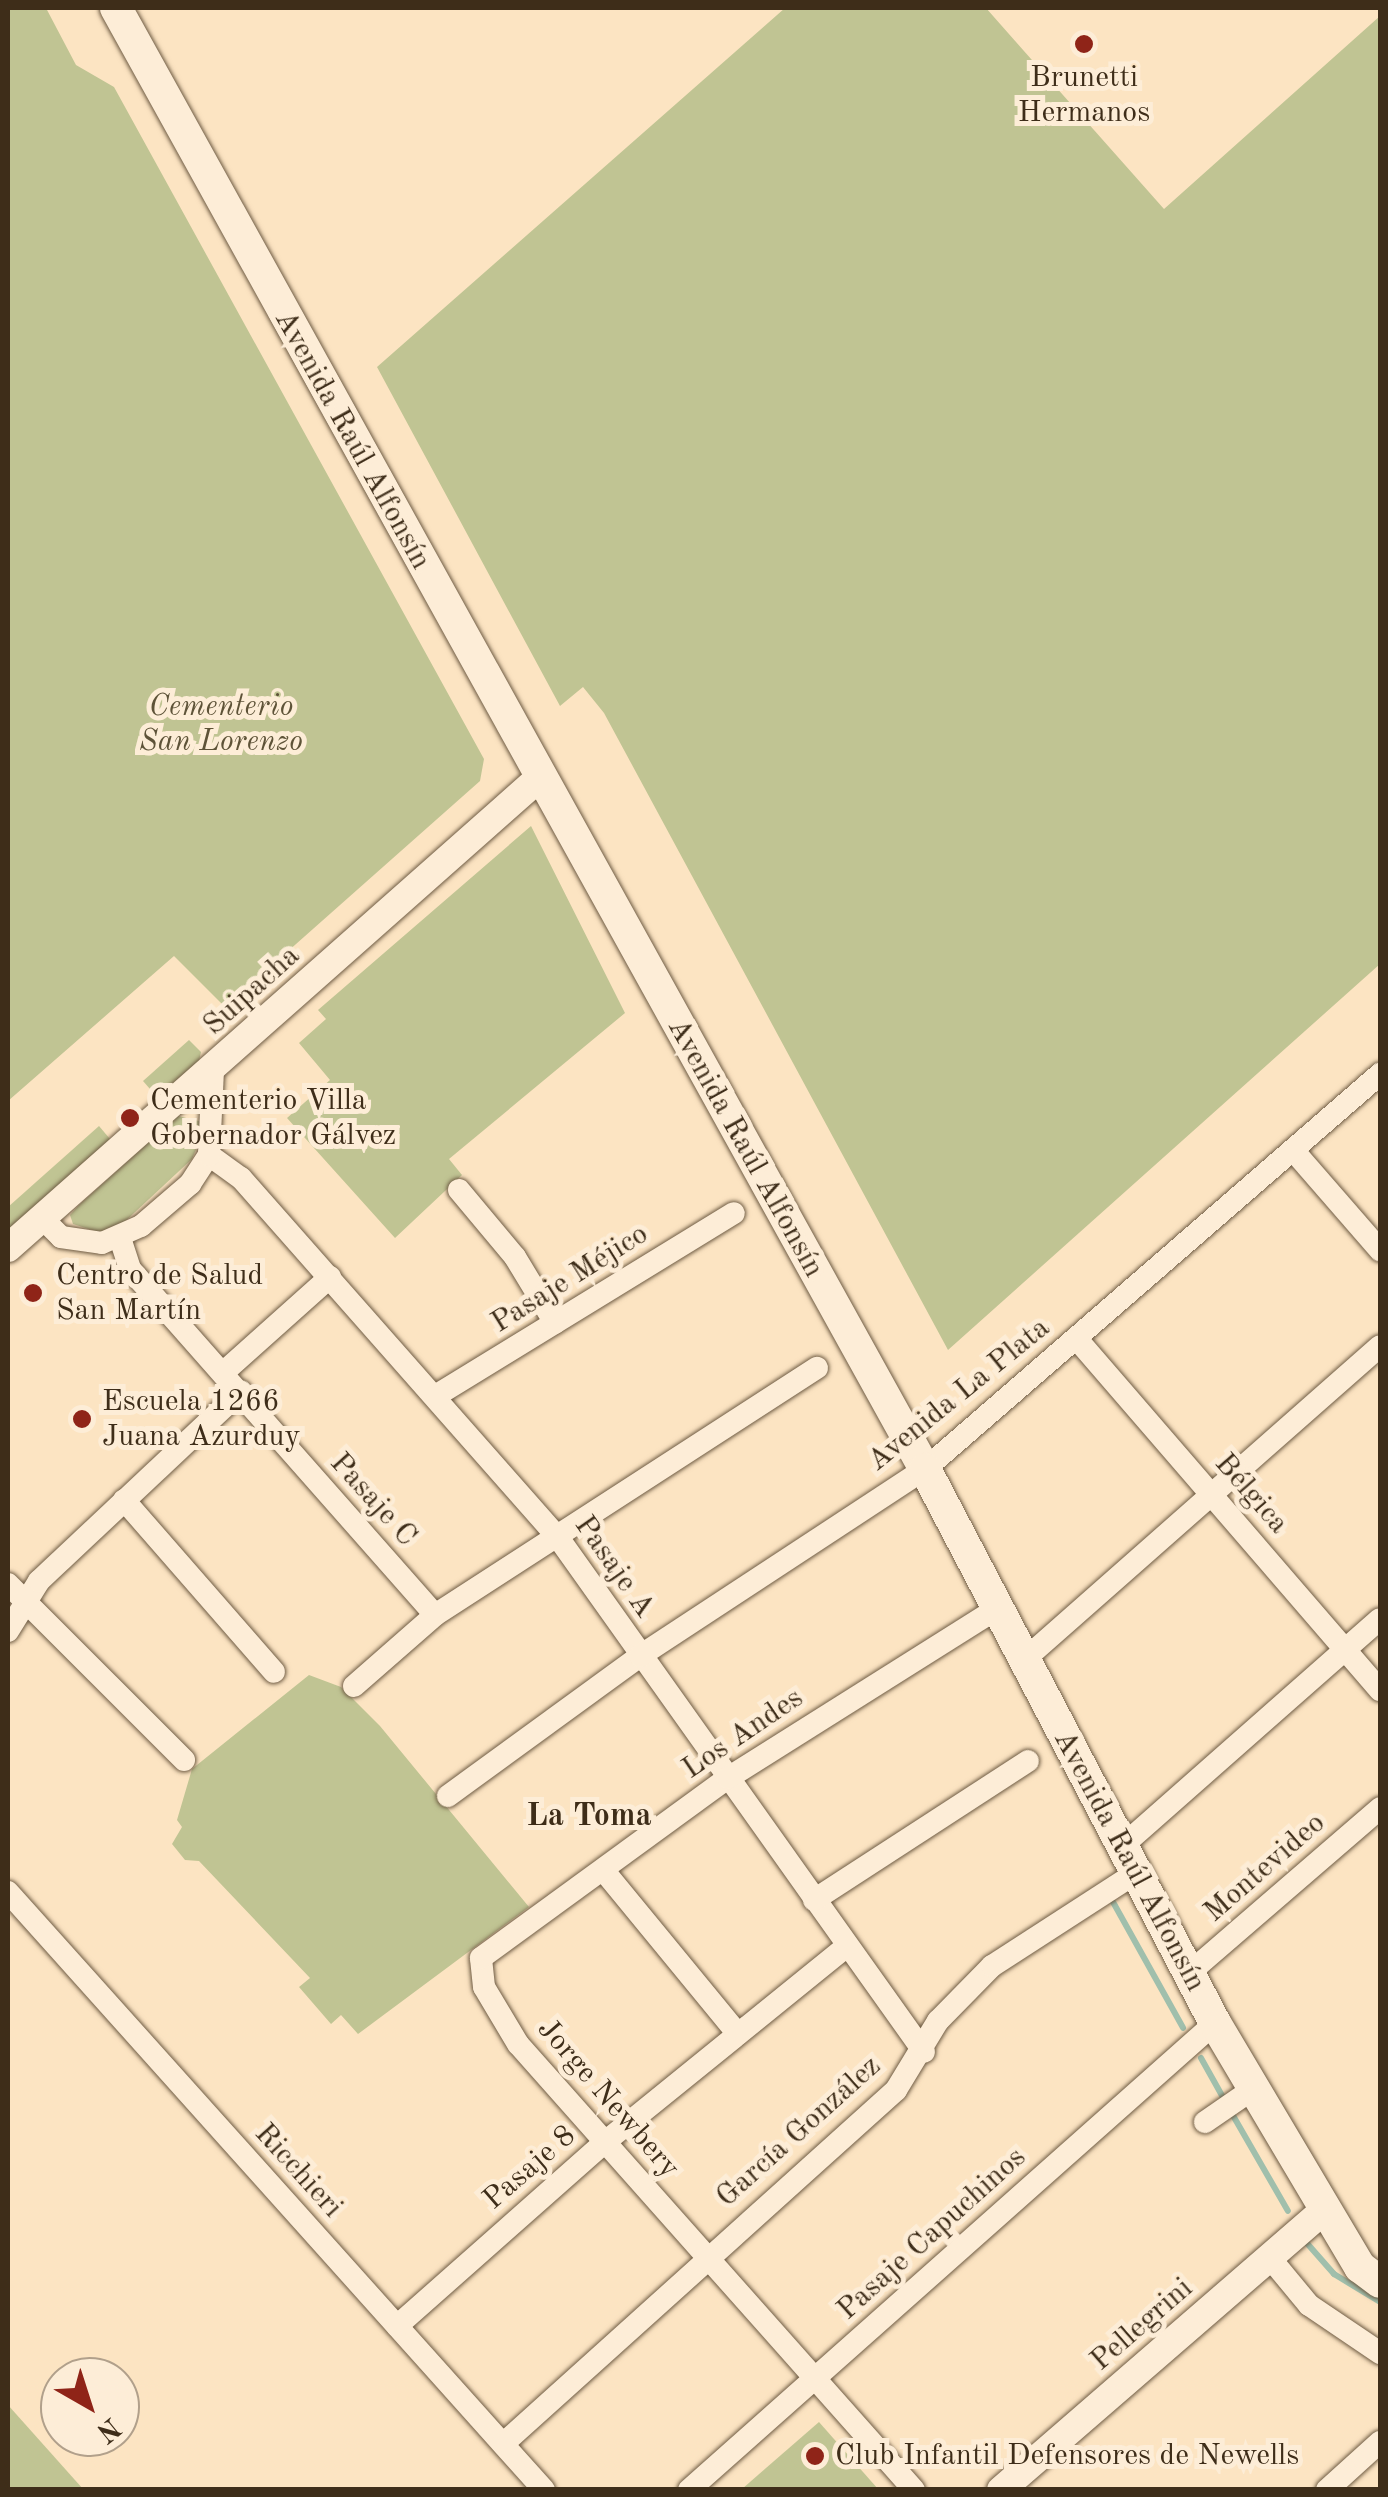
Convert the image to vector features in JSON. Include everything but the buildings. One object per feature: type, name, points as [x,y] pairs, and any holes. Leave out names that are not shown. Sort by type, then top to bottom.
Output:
[{"type":"main road","name":"Avenida Raúl Alfonsín","points":[[116,8],[538,779],[925,1469],[1215,2023],[1228,2106],[1325,2210],[1360,2268],[1380,2282]]},
{"type":"street","name":"Suipacha","points":[[8,1248],[538,779]]},
{"type":"street","points":[[42,1218],[61,1236],[80,1242],[120,1238],[190,1184],[209,1155],[212,1070]]},
{"type":"street","name":"Avenida La Plata","points":[[448,1796],[640,1656],[925,1469],[1380,1074]]},
{"type":"street","points":[[1293,1150],[1380,1250]]},
{"type":"street","name":"Pasaje A","points":[[209,1155],[242,1178],[558,1536],[924,2052]]},
{"type":"street","points":[[459,1190],[515,1257],[556,1323]]},
{"type":"street","name":"Pasaje Méjico","points":[[437,1395],[734,1213]]},
{"type":"street","name":"Pasaje C","points":[[120,1238],[130,1269],[225,1371],[435,1615]]},
{"type":"street","points":[[225,1371],[330,1277]]},
{"type":"street","name":"Bélgica","points":[[1076,1338],[1380,1690]]},
{"type":"street","points":[[1024,1659],[1380,1346]]},
{"type":"street","points":[[354,1686],[435,1615],[817,1368]]},
{"type":"street","points":[[8,1631],[39,1581],[241,1391]]},
{"type":"street","points":[[124,1500],[274,1672]]},
{"type":"street","points":[[8,1584],[184,1760]]},
{"type":"street","name":"Los Andes","points":[[481,1958],[728,1778],[998,1608]]},
{"type":"street","name":"García González","points":[[503,2444],[706,2255],[896,2090],[924,2052],[938,2021],[992,1966],[1127,1861],[1380,1619]]},
{"type":"street","points":[[814,1900],[1028,1761]]},
{"type":"street","name":"Montevideo","points":[[1188,1974],[1380,1808]]},
{"type":"street","points":[[604,1870],[738,2034]]},
{"type":"street","name":"Ricchieri","points":[[8,1892],[544,2490]]},
{"type":"street","name":"Pasaje 8","points":[[397,2326],[605,2142],[847,1946]]},
{"type":"street","name":"Jorge Newbery","points":[[481,1958],[484,1987],[518,2044],[914,2490]]},
{"type":"street","name":"Pasaje Capuchinos","points":[[689,2490],[1215,2023]]},
{"type":"street","name":"Pellegrini","points":[[1002,2490],[1325,2210]]},
{"type":"street","points":[[1270,2258],[1309,2305],[1380,2353]]},
{"type":"street","points":[[1327,2490],[1380,2442]]},
{"type":"green space","name":"Cementerio San Lorenzo","points":[[8,8],[46,8],[76,65],[114,87],[484,759],[480,781],[225,1007],[174,956],[8,1101]]},
{"type":"green space","points":[[785,8],[986,8],[1164,209],[1380,16],[1380,964],[948,1350],[604,713],[583,687],[560,706],[377,367]]},
{"type":"green space","points":[[531,826],[625,1013],[449,1159],[462,1175],[395,1238],[287,1118],[330,1080],[299,1043],[326,1019],[318,1010]]},
{"type":"green space","points":[[189,1040],[201,1052],[199,1061],[157,1097],[143,1081]]},
{"type":"green space","points":[[178,1116],[199,1121],[203,1133],[192,1159],[118,1228],[101,1233],[73,1224],[70,1215],[79,1205]]},
{"type":"green space","points":[[99,1126],[110,1139],[79,1175],[8,1230],[8,1207]]},
{"type":"green space","points":[[309,1675],[341,1687],[380,1726],[529,1907],[358,2034],[341,2015],[331,2024],[299,1987],[310,1978],[199,1861],[185,1860],[172,1844],[182,1827],[177,1820],[192,1769]]},
{"type":"green space","points":[[8,2405],[40,2441],[40,2457],[54,2457],[83,2489],[8,2489]]},
{"type":"green space","name":"Club Infantil Defensores de Newells","points":[[819,2422],[878,2489],[742,2489]]},
{"type":"waterway","points":[[1113,1902],[1183,2028]]},
{"type":"waterway","points":[[1201,2058],[1225,2101]]},
{"type":"waterway","points":[[1231,2112],[1288,2211]]},
{"type":"waterway","points":[[1305,2241],[1334,2274],[1380,2302]]},
{"type":"place","name":"Brunetti Hermanos","points":[[1084,44]]},
{"type":"place","name":"Cementerio Villa Gobernador Gálvez","points":[[130,1118]]},
{"type":"place","name":"Centro de Salud San Martín","points":[[33,1293]]},
{"type":"place","name":"Escuela 1266 Juana Azurduy","points":[[82,1419]]},
{"type":"place","name":"Club Infantil Defensores de Newells","points":[[815,2456]]},
{"type":"district","name":"La Toma","points":[[589,1817]]}]
